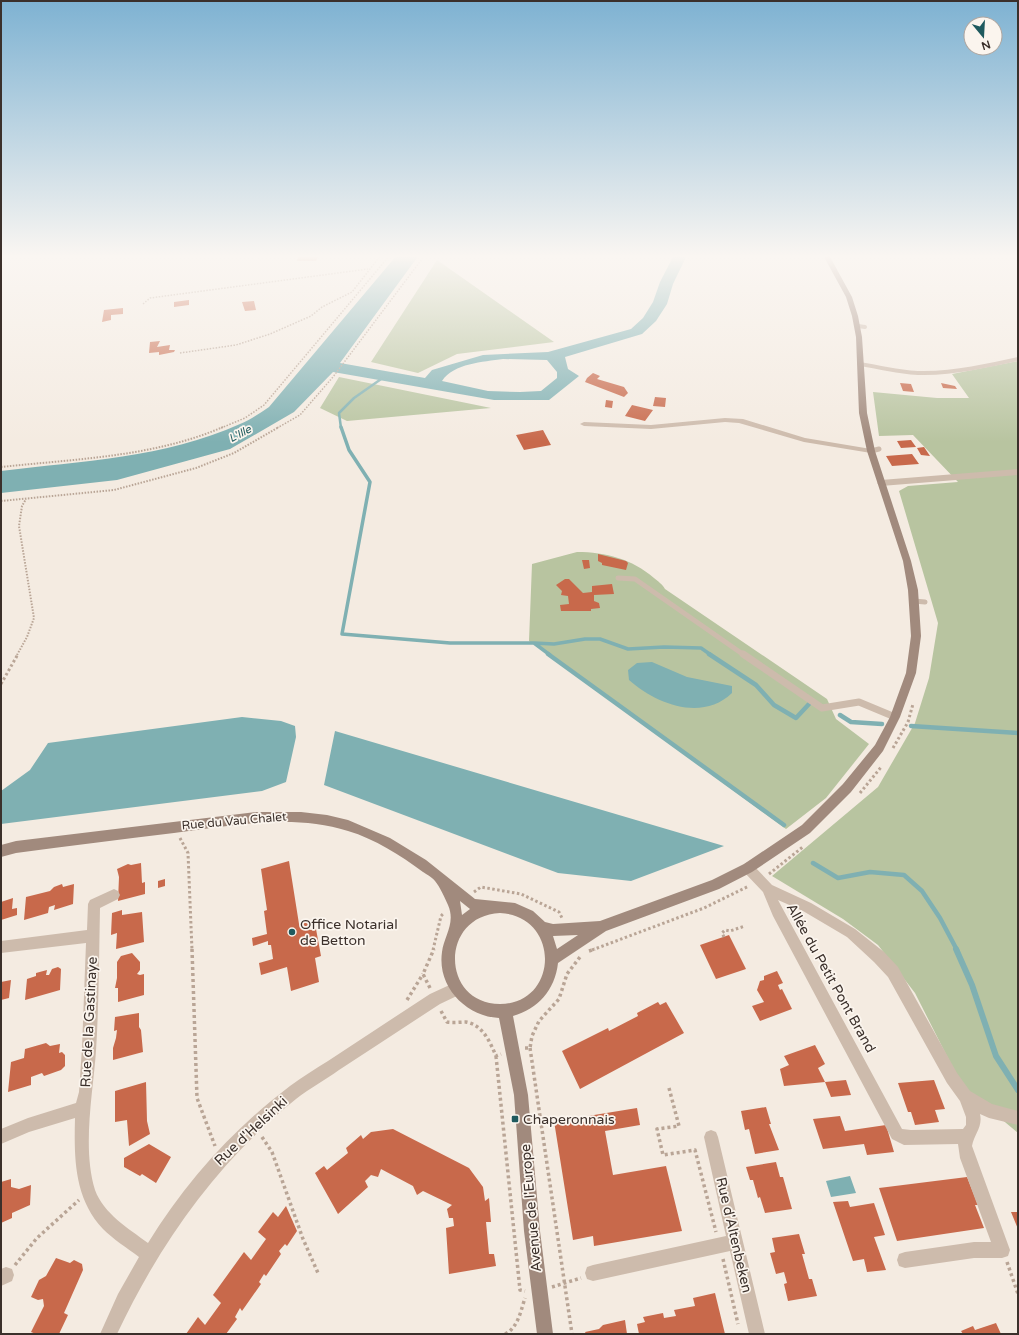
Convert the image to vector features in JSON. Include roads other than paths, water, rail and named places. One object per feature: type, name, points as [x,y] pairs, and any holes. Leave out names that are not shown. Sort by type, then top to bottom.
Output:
[{"type":"main road","points":[[552,960],[602,926],[715,885],[748,868],[806,829],[847,788],[879,748],[896,717],[911,672],[920,602],[880,483],[875,450],[863,413],[865,393],[860,364],[861,327],[857,317]]},
{"type":"main road","name":"Rue du Vau Chalet","points":[[1,851],[16,847],[198,823],[257,817],[292,816],[328,820],[372,833],[402,850],[478,906],[490,907]]},
{"type":"main road","name":"Rue du Vau Chalet","points":[[1,846],[16,847]]},
{"type":"main road","name":"Rue du Vau Chalet","points":[[438,876],[454,905],[457,929]]},
{"type":"main road","points":[[505,906],[520,910],[532,917],[543,928],[550,944],[552,960],[548,979],[538,995],[523,1007],[505,1012],[486,1011],[469,1002],[456,989],[448,969],[449,948],[457,929],[472,915],[490,907],[505,906]]},
{"type":"main road","points":[[543,928],[568,929],[602,926]]},
{"type":"main road","name":"Avenue de l'Europe","points":[[505,1012],[521,1095],[532,1231],[533,1291],[545,1334]]},
{"type":"street","points":[[860,364],[898,371],[945,372],[965,370],[1018,359]]},
{"type":"street","points":[[584,424],[651,427],[725,420],[740,421],[804,440],[875,450]]},
{"type":"street","points":[[880,483],[1018,472]]},
{"type":"street","points":[[748,868],[768,889],[807,907],[851,933],[879,957],[893,972],[952,1078],[965,1096],[976,1118],[972,1130],[966,1136],[965,1146],[1002,1250],[974,1250],[905,1260]]},
{"type":"street","name":"Allée du Petit Pont Brand","points":[[768,889],[772,904],[795,942],[869,1080],[894,1133],[901,1138],[966,1136]]},
{"type":"street","name":"Rue de la Gastinaye","points":[[114,895],[94,904],[89,1048],[86,1092],[82,1109],[82,1157],[88,1192],[92,1202],[109,1224],[149,1254]]},
{"type":"street","points":[[1,947],[92,936]]},
{"type":"street","name":"Rue d'Helsinki","points":[[108,1334],[123,1301],[149,1254],[205,1175],[254,1124],[292,1093],[435,1000],[456,989]]},
{"type":"street","points":[[965,1096],[989,1111],[1018,1118]]},
{"type":"street","points":[[1,1137],[28,1125],[82,1109]]},
{"type":"street","name":"Rue d'Altenbeken","points":[[711,1137],[727,1244],[757,1334]]},
{"type":"street","points":[[593,1273],[727,1244]]},
{"type":"lane","points":[[618,578],[636,579],[822,708],[860,702],[896,717]]},
{"type":"water","name":"L'Ille","points":[[345,317],[373,317],[340,363],[425,378],[432,370],[483,355],[548,352],[631,329],[643,317],[658,317],[642,334],[565,357],[568,369],[579,376],[549,400],[494,400],[333,372],[294,412],[230,449],[117,480],[1,493],[1,471],[92,461],[153,451],[211,435],[240,424],[269,407]],"holes":[[[503,359],[547,360],[557,372],[557,378],[541,391],[488,391],[442,381],[447,375],[461,367],[470,364]]]},
{"type":"water","points":[[652,662],[687,677],[732,686],[732,693],[720,702],[707,707],[693,708],[666,702],[640,689],[629,680],[628,670],[637,663]]},
{"type":"water","points":[[242,717],[281,721],[295,726],[296,737],[286,782],[262,791],[1,824],[1,791],[30,770],[48,743]]},
{"type":"water","points":[[335,731],[724,846],[631,881],[558,873],[324,785]]},
{"type":"water","points":[[850,1176],[856,1193],[831,1197],[826,1181]]},
{"type":"waterway","points":[[341,428],[339,413],[354,398],[384,377]]},
{"type":"waterway","points":[[341,427],[349,450],[370,482],[342,634],[450,643],[534,643]]},
{"type":"waterway","points":[[534,643],[554,644],[585,639],[600,639],[628,649],[664,647],[701,648],[711,655]]},
{"type":"waterway","points":[[534,643],[550,655]]},
{"type":"waterway","points":[[548,654],[784,825]]},
{"type":"waterway","points":[[709,654],[756,685],[774,705],[796,718],[809,704]]},
{"type":"waterway","points":[[840,715],[851,722],[882,724]]},
{"type":"waterway","points":[[911,726],[1018,733]]},
{"type":"waterway","points":[[813,863],[838,878],[870,872],[904,875],[922,891],[940,918],[957,950]]},
{"type":"waterway","points":[[956,949],[972,985],[996,1056],[1018,1090]]},
{"type":"place","name":"Office Notarial de Betton","points":[[292,932]]},
{"type":"place","name":"Chaperonnais","points":[[515,1119]]}]
